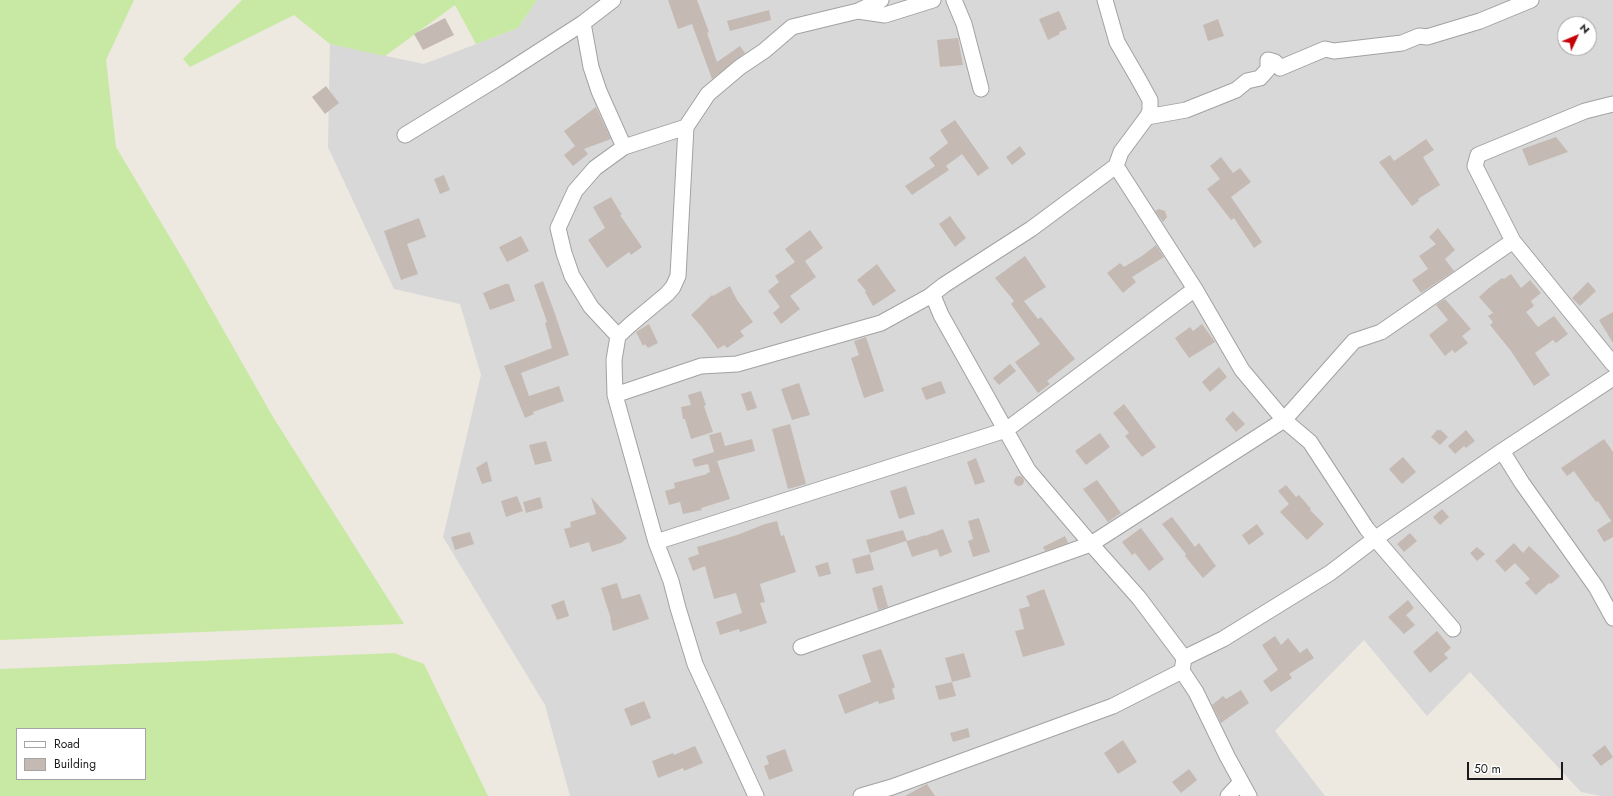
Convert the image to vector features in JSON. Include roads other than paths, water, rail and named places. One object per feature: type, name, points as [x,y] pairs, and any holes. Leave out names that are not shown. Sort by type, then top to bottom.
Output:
[{"type":"street","points":[[405,135],[583,23],[613,0]]},
{"type":"street","points":[[756,796],[695,664],[671,581],[656,542],[615,395],[614,360],[618,336],[667,294],[673,287],[678,276],[686,127],[708,94],[740,67],[764,51],[792,27],[858,11],[881,0]]},
{"type":"street","points":[[858,11],[885,15],[934,0]]},
{"type":"street","points":[[954,0],[964,24],[981,89]]},
{"type":"street","points":[[615,395],[701,366],[737,364],[880,323],[930,296],[944,285],[1031,229],[1116,166],[1121,152],[1147,117],[1150,111],[1150,100],[1117,42],[1105,0]]},
{"type":"street","points":[[1147,117],[1186,110],[1236,90],[1247,82],[1260,78],[1268,69],[1268,60],[1275,62],[1280,68],[1325,49],[1334,51],[1402,42],[1419,36],[1427,37],[1480,21],[1531,0]]},
{"type":"street","points":[[583,23],[591,67],[599,91],[624,147]]},
{"type":"street","points":[[1613,104],[1585,111],[1478,155],[1475,166],[1513,241],[1613,364]]},
{"type":"street","points":[[618,336],[591,306],[572,276],[564,253],[558,228],[575,191],[595,168],[624,147],[686,127]]},
{"type":"street","points":[[1116,166],[1195,289],[1242,370],[1284,420],[1310,442],[1363,523],[1453,629]]},
{"type":"street","points":[[801,647],[1091,544],[1284,420],[1354,341],[1381,332],[1513,241]]},
{"type":"street","points":[[656,542],[1006,430],[1195,289]]},
{"type":"street","points":[[930,296],[934,298],[941,315],[1028,470],[1139,598],[1183,664],[1249,796]]},
{"type":"street","points":[[861,796],[900,784],[1113,706],[1323,577],[1376,538],[1502,451],[1613,378]]},
{"type":"street","points":[[1502,451],[1522,484],[1596,587],[1613,618]]},
{"type":"street","points":[[1228,796],[1241,782]]}]
